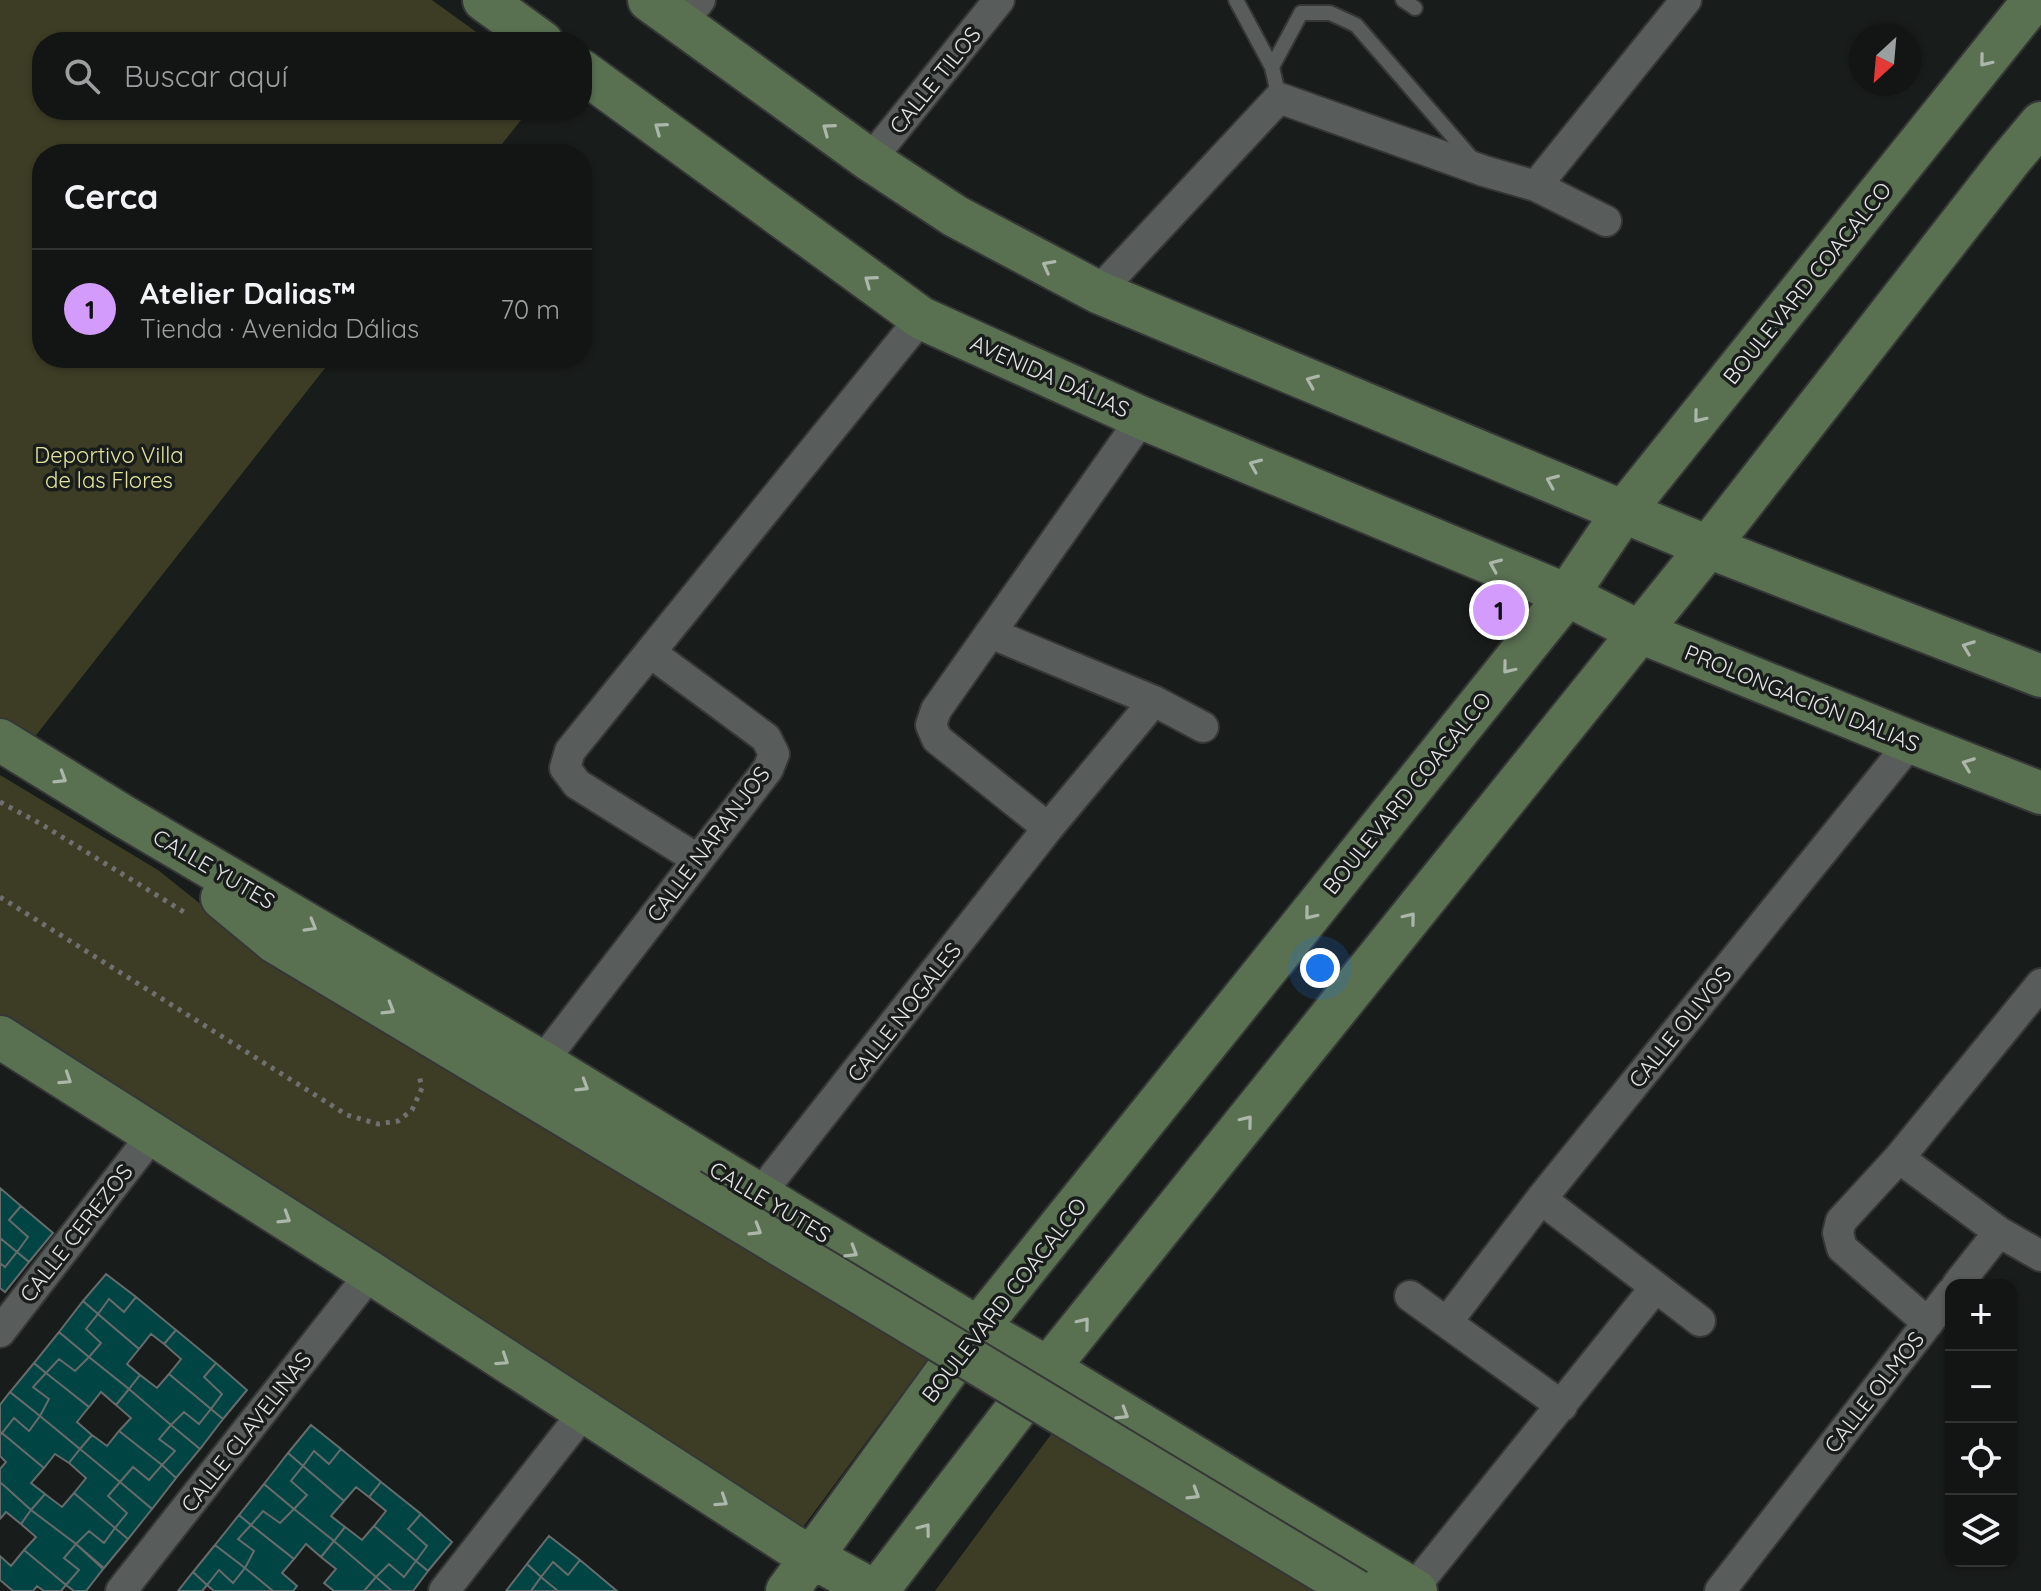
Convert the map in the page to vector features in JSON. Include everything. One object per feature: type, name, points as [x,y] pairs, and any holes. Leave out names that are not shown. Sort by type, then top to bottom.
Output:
[{"type":"main road","points":[[484,0],[528,32]]},
{"type":"main road","name":"BOULEVARD COACALCO","points":[[787,1591],[978,1328],[1567,595],[1624,511],[2034,0]]},
{"type":"main road","points":[[677,8],[870,160],[955,216],[1098,292],[1708,547],[2041,676]]},
{"type":"main road","name":"AVENIDA DÁLIAS","points":[[592,78],[921,318],[1142,418],[1567,595]]},
{"type":"main road","points":[[0,1037],[812,1558],[876,1591],[1048,1368],[1708,547],[2041,123]]},
{"type":"main road","name":"PROLONGACIÓN DALIAS","points":[[1567,595],[1640,632],[2041,793]]},
{"type":"main road","name":"CALLE YUTES","points":[[0,740],[123,816],[542,1062],[1414,1590]]},
{"type":"main road","name":"CALLE YUTES","points":[[123,816],[275,942],[1356,1591]]},
{"type":"street","name":"CALLE TILOS","points":[[870,160],[999,0]]},
{"type":"street","points":[[1536,186],[1686,0]]},
{"type":"street","points":[[1098,292],[1279,98],[1484,171],[1536,186],[1606,221]]},
{"type":"street","points":[[697,859],[577,784],[565,768],[570,751],[921,318]]},
{"type":"street","points":[[1048,828],[937,739],[931,725],[936,710],[1142,418]]},
{"type":"street","points":[[990,633],[1154,701],[1203,727]]},
{"type":"street","name":"CALLE NARANJOS","points":[[542,1062],[768,769],[774,754],[766,738],[651,653]]},
{"type":"street","name":"CALLE NOGALES","points":[[759,1195],[1048,828],[1154,701]]},
{"type":"street","name":"CALLE OLIVOS","points":[[1447,1322],[1541,1199],[1911,742]]},
{"type":"street","name":"CALLE OLMOS","points":[[1720,1591],[1928,1323],[1842,1248],[1838,1233],[1841,1221],[1899,1158],[2041,984]]},
{"type":"street","name":"CALLE CEREZOS","points":[[0,1332],[153,1134]]},
{"type":"street","points":[[1899,1158],[1999,1232],[2041,1256]]},
{"type":"street","points":[[1541,1199],[1700,1321]]},
{"type":"street","points":[[1962,1279],[1999,1232]]},
{"type":"street","name":"CALLE CLAVELINAS","points":[[121,1591],[371,1273]]},
{"type":"street","points":[[1414,1590],[1655,1288]]},
{"type":"street","points":[[1410,1296],[1562,1406]]},
{"type":"street","points":[[1928,1323],[1945,1301]]},
{"type":"street","points":[[444,1591],[584,1412]]},
{"type":"lane","points":[[1236,0],[1272,67],[1279,98]]},
{"type":"lane","points":[[1272,67],[1301,13],[1330,13],[1356,25],[1484,171]]},
{"type":"path","points":[[0,802],[195,918]]},
{"type":"path","points":[[0,897],[347,1115],[378,1124],[398,1121],[412,1110],[422,1088],[417,1063]]},
{"type":"green space","name":"Deportivo Villa de las Flores","points":[[0,0],[432,0],[476,32],[32,32],[32,120],[521,120],[502,144],[32,144],[32,368],[325,368],[33,739],[0,718]]},
{"type":"green space","points":[[0,775],[158,870],[238,934],[933,1352],[803,1527],[0,1014]]},
{"type":"green space","points":[[1058,1425],[1327,1591],[935,1591]]},
{"type":"building","points":[[0,1188],[21,1206],[9,1220],[28,1237],[17,1252],[0,1238]]},
{"type":"building","points":[[21,1206],[53,1233],[29,1262],[17,1252],[28,1237],[9,1220]]},
{"type":"building","points":[[0,1238],[17,1252],[5,1267],[0,1263]]},
{"type":"building","points":[[17,1252],[29,1262],[5,1292],[0,1288],[0,1263],[5,1267]]},
{"type":"building","points":[[106,1274],[136,1297],[124,1312],[109,1299],[98,1314],[83,1301]]},
{"type":"building","points":[[136,1297],[176,1330],[164,1344],[151,1334],[139,1349],[98,1314],[109,1299],[124,1312]]},
{"type":"building","points":[[83,1301],[98,1314],[86,1329],[101,1343],[89,1357],[59,1332]]},
{"type":"building","points":[[98,1314],[139,1349],[127,1364],[140,1375],[129,1389],[89,1357],[101,1343],[86,1329]]},
{"type":"building","points":[[176,1330],[216,1363],[204,1377],[222,1394],[211,1409],[169,1374],[181,1359],[164,1344]]},
{"type":"building","points":[[59,1332],[89,1357],[75,1371],[59,1359],[46,1373],[34,1363]]},
{"type":"building","points":[[89,1357],[129,1389],[116,1405],[101,1392],[89,1407],[46,1373],[59,1359],[75,1371]]},
{"type":"building","points":[[34,1363],[46,1373],[33,1387],[49,1399],[40,1416],[10,1392]]},
{"type":"building","points":[[216,1363],[247,1390],[223,1419],[211,1409],[222,1394],[204,1377]]},
{"type":"building","points":[[46,1373],[89,1407],[77,1422],[92,1435],[80,1449],[40,1416],[49,1399],[33,1387]]},
{"type":"building","points":[[169,1374],[211,1409],[199,1424],[184,1412],[171,1425],[129,1389],[140,1375],[157,1388]]},
{"type":"building","points":[[129,1389],[171,1425],[159,1439],[175,1451],[162,1465],[119,1431],[131,1418],[116,1405]]},
{"type":"building","points":[[10,1392],[40,1416],[29,1431],[14,1418],[0,1432],[0,1405]]},
{"type":"building","points":[[211,1409],[223,1419],[200,1449],[171,1425],[184,1412],[199,1424]]},
{"type":"building","points":[[40,1416],[80,1449],[69,1463],[55,1454],[44,1468],[2,1433],[14,1418],[29,1431]]},
{"type":"building","points":[[171,1425],[200,1449],[176,1478],[162,1465],[175,1451],[159,1439]]},
{"type":"building","points":[[311,1425],[341,1449],[329,1464],[314,1451],[303,1466],[288,1453]]},
{"type":"building","points":[[119,1431],[162,1465],[149,1480],[133,1467],[120,1482],[80,1449],[92,1435],[107,1446]]},
{"type":"building","points":[[2,1433],[44,1468],[31,1483],[45,1494],[31,1510],[0,1482],[0,1469],[6,1462],[0,1456]]},
{"type":"building","points":[[80,1449],[120,1482],[108,1496],[127,1513],[115,1528],[74,1493],[86,1478],[69,1463]]},
{"type":"building","points":[[341,1449],[381,1482],[369,1497],[356,1487],[344,1501],[303,1466],[314,1451],[329,1464]]},
{"type":"building","points":[[288,1453],[303,1466],[291,1481],[307,1495],[294,1509],[264,1484]]},
{"type":"building","points":[[162,1465],[176,1478],[152,1509],[120,1482],[133,1467],[149,1480]]},
{"type":"building","points":[[303,1466],[344,1501],[331,1516],[345,1527],[334,1541],[294,1509],[307,1495],[291,1481]]},
{"type":"building","points":[[0,1482],[31,1510],[21,1524],[6,1512],[0,1519]]},
{"type":"building","points":[[120,1482],[152,1509],[128,1539],[115,1528],[127,1513],[108,1496]]},
{"type":"building","points":[[381,1482],[421,1514],[408,1529],[427,1546],[416,1561],[374,1526],[386,1511],[369,1497]]},
{"type":"building","points":[[264,1484],[294,1509],[280,1523],[263,1511],[251,1525],[239,1515]]},
{"type":"building","points":[[74,1493],[115,1528],[104,1543],[89,1531],[76,1544],[31,1510],[45,1494],[62,1507]]},
{"type":"building","points":[[294,1509],[334,1541],[321,1557],[306,1544],[294,1559],[251,1525],[263,1511],[280,1523]]},
{"type":"building","points":[[31,1510],[76,1544],[64,1558],[79,1570],[66,1585],[24,1550],[36,1537],[21,1524]]},
{"type":"building","points":[[421,1514],[452,1542],[428,1571],[416,1561],[427,1546],[408,1529]]},
{"type":"building","points":[[239,1515],[251,1525],[238,1539],[254,1551],[245,1568],[215,1545]]},
{"type":"building","points":[[251,1525],[294,1559],[282,1573],[297,1586],[293,1591],[273,1591],[245,1568],[254,1551],[238,1539]]},
{"type":"building","points":[[374,1526],[416,1561],[404,1577],[389,1564],[376,1577],[334,1541],[345,1527],[362,1540]]},
{"type":"building","points":[[115,1528],[128,1539],[104,1568],[76,1544],[89,1531],[104,1543]]},
{"type":"building","points":[[549,1536],[580,1560],[568,1575],[553,1562],[541,1577],[527,1564]]},
{"type":"building","points":[[334,1541],[376,1577],[364,1591],[334,1591],[324,1583],[336,1569],[321,1557]]},
{"type":"building","points":[[76,1544],[103,1569],[86,1591],[74,1591],[66,1585],[79,1570],[64,1558]]},
{"type":"building","points":[[215,1545],[245,1568],[233,1583],[219,1570],[207,1585],[193,1572]]},
{"type":"building","points":[[24,1550],[66,1585],[61,1591],[44,1591],[37,1586],[33,1591],[13,1591],[0,1580],[0,1556],[11,1566]]},
{"type":"building","points":[[580,1560],[617,1591],[558,1591],[541,1577],[553,1562],[568,1575]]},
{"type":"building","points":[[416,1561],[428,1571],[413,1591],[392,1591],[376,1577],[389,1564],[404,1577]]},
{"type":"building","points":[[527,1564],[541,1577],[531,1591],[506,1591]]},
{"type":"building","points":[[245,1568],[273,1591],[214,1591],[207,1585],[219,1570],[233,1583]]},
{"type":"building","points":[[193,1572],[207,1585],[202,1591],[178,1591]]},
{"type":"building","points":[[376,1577],[392,1591],[364,1591]]},
{"type":"building","points":[[541,1577],[558,1591],[531,1591]]},
{"type":"place","name":"Atelier Dalias™","points":[[1499,610]]}]
